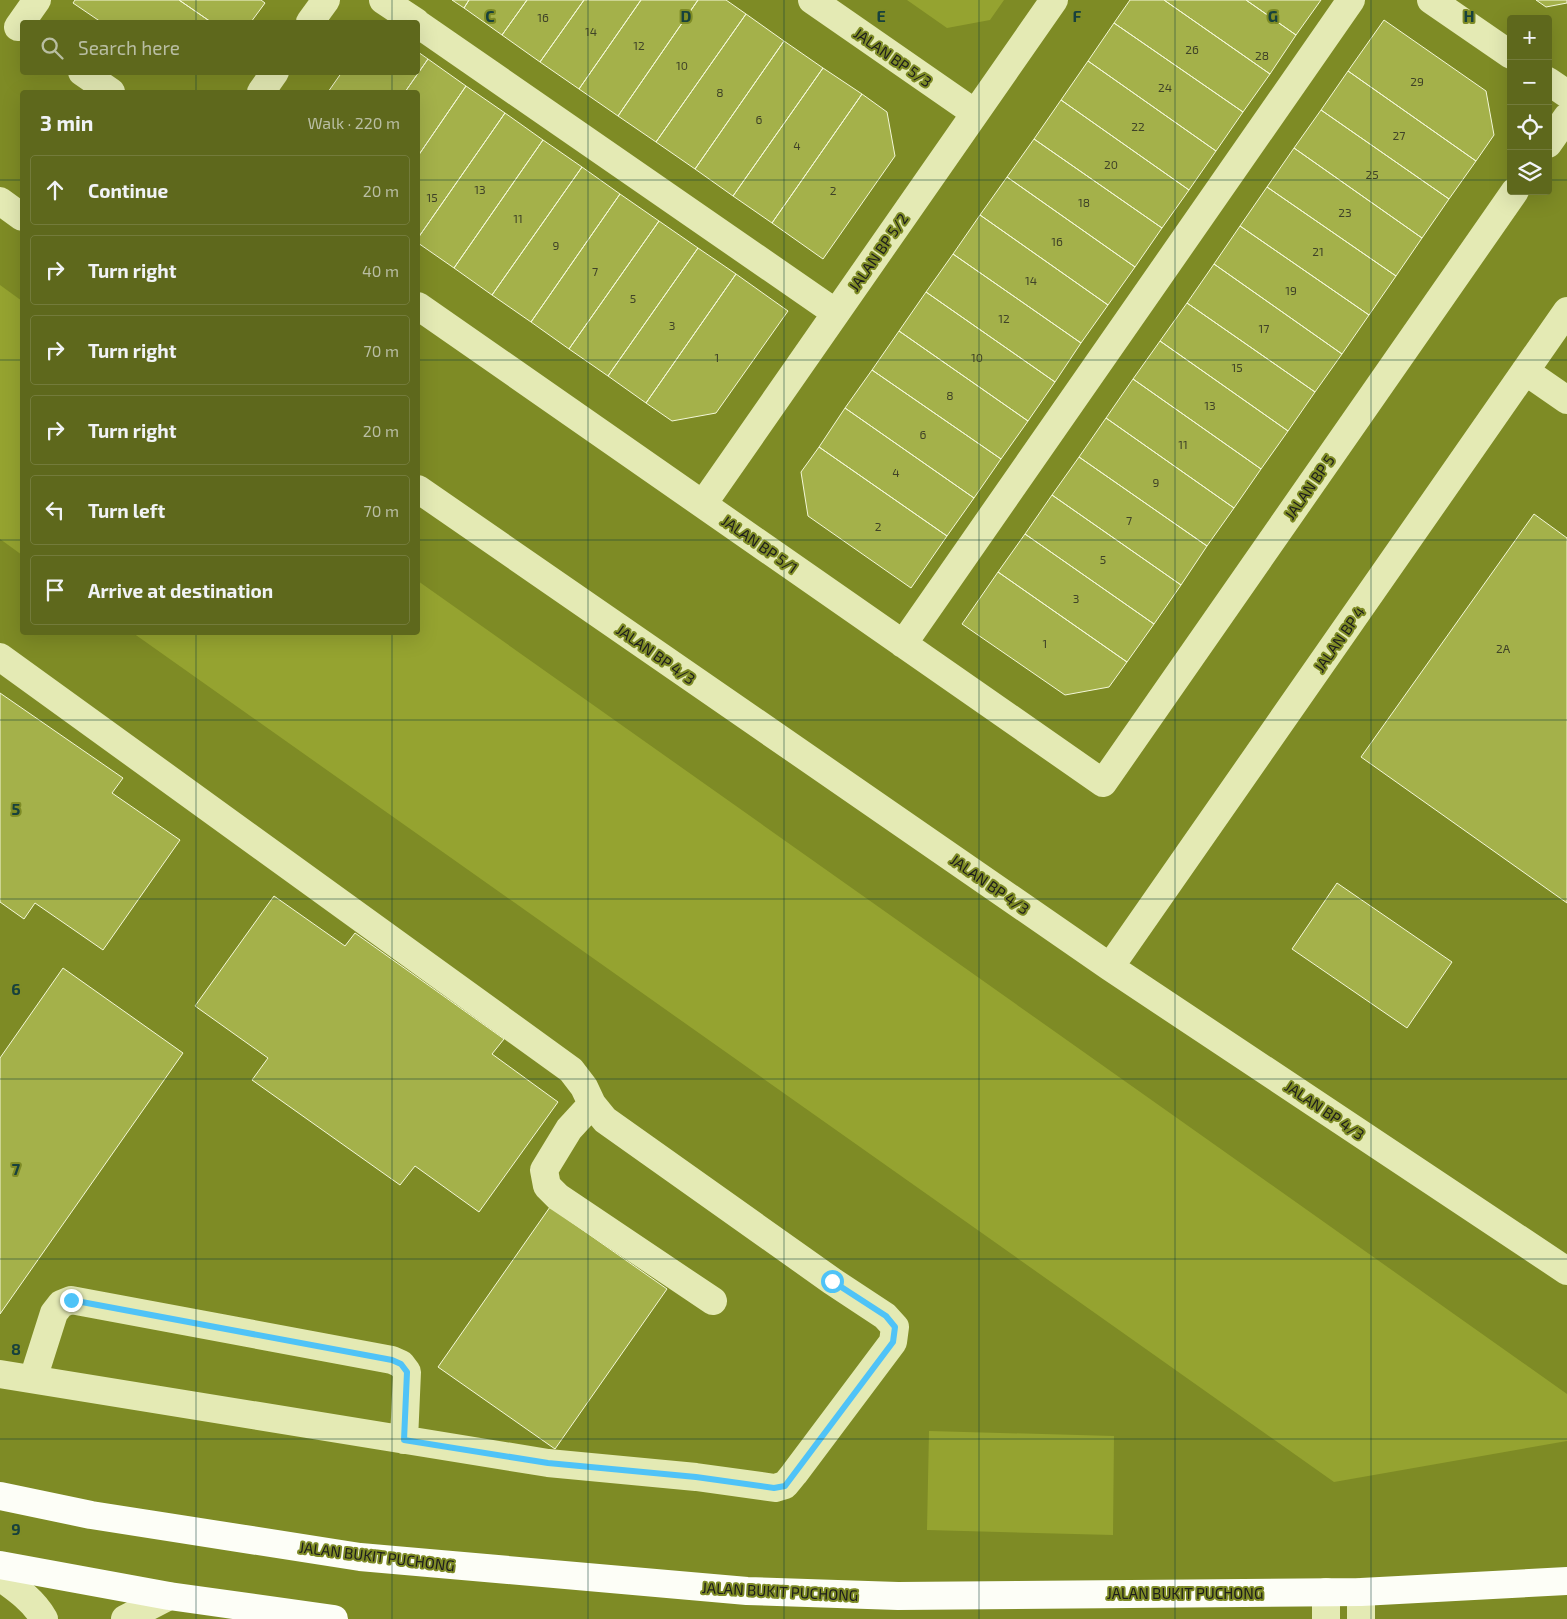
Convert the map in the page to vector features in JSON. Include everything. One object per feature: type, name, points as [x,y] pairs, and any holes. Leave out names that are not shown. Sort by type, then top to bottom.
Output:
[{"type":"main road","name":"JALAN BUKIT PUCHONG","points":[[0,1496],[90,1515],[360,1557],[747,1591],[898,1596],[1326,1592],[1361,1606],[1567,1581]]},
{"type":"main road","points":[[0,1565],[169,1596],[334,1619]]},
{"type":"street","points":[[13,24],[37,0]]},
{"type":"street","points":[[311,20],[326,0]]},
{"type":"street","points":[[383,0],[413,20]]},
{"type":"street","name":"JALAN BP 5/3","points":[[812,0],[975,113]]},
{"type":"street","name":"JALAN BP 5/2","points":[[703,504],[1054,0]]},
{"type":"street","points":[[904,644],[1351,0]]},
{"type":"street","points":[[1431,0],[1507,52]]},
{"type":"street","points":[[420,25],[836,313]]},
{"type":"street","points":[[86,75],[108,90]]},
{"type":"street","points":[[262,90],[273,75]]},
{"type":"street","points":[[1552,84],[1567,94]]},
{"type":"street","points":[[1552,138],[1567,117]]},
{"type":"street","name":"JALAN BP 5","points":[[1103,783],[1512,195]]},
{"type":"street","points":[[0,202],[20,216]]},
{"type":"street","name":"JALAN BP 5/1","points":[[420,307],[1103,783]]},
{"type":"street","name":"JALAN BP 4","points":[[1110,967],[1567,311]]},
{"type":"street","points":[[1525,371],[1567,400]]},
{"type":"street","name":"JALAN BP 4/3","points":[[420,491],[1110,967],[1567,1271]]},
{"type":"street","points":[[0,657],[571,1070],[584,1086],[592,1104],[605,1120],[832,1281],[886,1316],[895,1327],[893,1342],[785,1486],[774,1488],[696,1477],[548,1463],[0,1374]]},
{"type":"street","points":[[592,1104],[569,1129],[544,1170],[547,1186],[558,1197],[712,1301]]},
{"type":"street","points":[[33,1379],[54,1313],[61,1304],[71,1300],[392,1360],[401,1364],[407,1372],[404,1440]]},
{"type":"street","points":[[0,1577],[22,1593],[40,1611],[44,1619]]},
{"type":"street","points":[[1326,1592],[1326,1619]]},
{"type":"street","points":[[125,1619],[169,1596]]},
{"type":"green space","points":[[907,0],[1004,0],[990,20],[947,28]]},
{"type":"green space","points":[[0,285],[20,300],[20,554],[0,539]]},
{"type":"green space","points":[[420,582],[1567,1394],[1567,1441],[1334,1482],[136,635],[420,635]]},
{"type":"green space","points":[[929,1431],[1114,1436],[1113,1535],[927,1530]]},
{"type":"building","points":[[75,0],[179,0],[208,20],[98,20],[73,3]]},
{"type":"building","points":[[179,0],[261,0],[265,3],[252,20],[208,20]]},
{"type":"building","points":[[452,0],[469,0],[464,8]]},
{"type":"building","points":[[469,0],[527,0],[502,35],[464,8]]},
{"type":"building","points":[[527,0],[584,0],[540,62],[502,35]]},
{"type":"building","points":[[584,0],[641,0],[579,89],[540,62]]},
{"type":"building","points":[[641,0],[698,0],[618,116],[579,89]]},
{"type":"building","points":[[698,0],[726,0],[746,14],[656,142],[618,116]]},
{"type":"building","points":[[1130,0],[1164,0],[1270,74],[1243,112],[1114,23]]},
{"type":"building","points":[[1164,0],[1246,0],[1296,35],[1270,74]]},
{"type":"building","points":[[1246,0],[1321,0],[1296,35]]},
{"type":"building","points":[[1536,0],[1567,0],[1567,3],[1546,7]]},
{"type":"building","points":[[746,14],[784,41],[695,169],[656,142]]},
{"type":"building","points":[[1384,20],[1486,91],[1494,135],[1476,161],[1348,71]]},
{"type":"building","points":[[1114,23],[1243,112],[1216,151],[1088,61]]},
{"type":"building","points":[[784,41],[823,68],[733,196],[695,169]]},
{"type":"building","points":[[420,53],[428,59],[420,70]]},
{"type":"building","points":[[428,59],[466,86],[420,153],[420,90],[406,90],[417,75],[420,75],[420,70]]},
{"type":"building","points":[[1088,61],[1216,151],[1189,190],[1061,100]]},
{"type":"building","points":[[823,68],[862,94],[772,223],[733,196]]},
{"type":"building","points":[[1348,71],[1476,161],[1449,199],[1321,110]]},
{"type":"building","points":[[340,75],[417,75],[406,90],[329,90]]},
{"type":"building","points":[[466,86],[505,113],[420,235],[420,153]]},
{"type":"building","points":[[862,94],[887,112],[895,156],[823,259],[772,223]]},
{"type":"building","points":[[1061,100],[1189,190],[1162,228],[1034,139]]},
{"type":"building","points":[[1321,110],[1449,199],[1422,238],[1294,148]]},
{"type":"building","points":[[505,113],[543,140],[454,268],[420,244],[420,235]]},
{"type":"building","points":[[1034,139],[1162,228],[1135,267],[1007,177]]},
{"type":"building","points":[[543,140],[582,167],[492,295],[454,268]]},
{"type":"building","points":[[1294,148],[1422,238],[1396,276],[1267,187]]},
{"type":"building","points":[[582,167],[620,194],[531,322],[492,295]]},
{"type":"building","points":[[1007,177],[1135,267],[1108,305],[980,215]]},
{"type":"building","points":[[1267,187],[1396,276],[1369,315],[1240,226]]},
{"type":"building","points":[[620,194],[659,221],[569,349],[531,322]]},
{"type":"building","points":[[980,215],[1108,305],[1081,343],[953,254]]},
{"type":"building","points":[[659,221],[698,248],[608,376],[569,349]]},
{"type":"building","points":[[1240,226],[1369,315],[1342,354],[1214,264]]},
{"type":"building","points":[[698,248],[736,274],[646,403],[608,376]]},
{"type":"building","points":[[953,254],[1081,343],[1055,382],[926,292]]},
{"type":"building","points":[[1214,264],[1342,354],[1315,392],[1187,303]]},
{"type":"building","points":[[736,274],[788,311],[716,413],[672,421],[646,403]]},
{"type":"building","points":[[926,292],[1055,382],[1028,421],[899,331]]},
{"type":"building","points":[[1187,303],[1315,392],[1288,431],[1160,341]]},
{"type":"building","points":[[899,331],[1028,421],[1001,459],[872,370]]},
{"type":"building","points":[[1160,341],[1288,431],[1261,469],[1133,379]]},
{"type":"building","points":[[872,370],[1001,459],[974,498],[845,408]]},
{"type":"building","points":[[1133,379],[1261,469],[1234,508],[1106,418]]},
{"type":"building","points":[[845,408],[974,498],[947,536],[819,447]]},
{"type":"building","points":[[1106,418],[1234,508],[1207,546],[1079,457]]},
{"type":"building","points":[[819,447],[947,536],[911,588],[808,516],[801,472]]},
{"type":"building","points":[[1079,457],[1207,546],[1181,585],[1052,495]]},
{"type":"building","points":[[1052,495],[1181,585],[1154,624],[1025,534]]},
{"type":"building","points":[[1534,514],[1567,538],[1567,903],[1361,757]]},
{"type":"building","points":[[1025,534],[1154,624],[1127,662],[998,572]]},
{"type":"building","points":[[998,572],[1127,662],[1109,687],[1065,695],[962,624]]},
{"type":"building","points":[[0,693],[123,778],[112,793],[180,840],[103,950],[35,903],[24,919],[0,902]]},
{"type":"building","points":[[1337,883],[1452,962],[1407,1028],[1292,949]]},
{"type":"building","points":[[274,896],[345,946],[355,933],[504,1039],[492,1054],[558,1102],[479,1212],[415,1166],[400,1185],[252,1080],[268,1058],[195,1006]]},
{"type":"building","points":[[63,968],[183,1053],[0,1314],[0,1058]]},
{"type":"building","points":[[550,1207],[667,1289],[555,1449],[438,1367]]},
{"type":"route","points":[[71,1300],[392,1360],[401,1364],[407,1372],[404,1440],[548,1463],[696,1477],[774,1488],[785,1486],[893,1342],[895,1327],[886,1316],[832,1281]]}]
